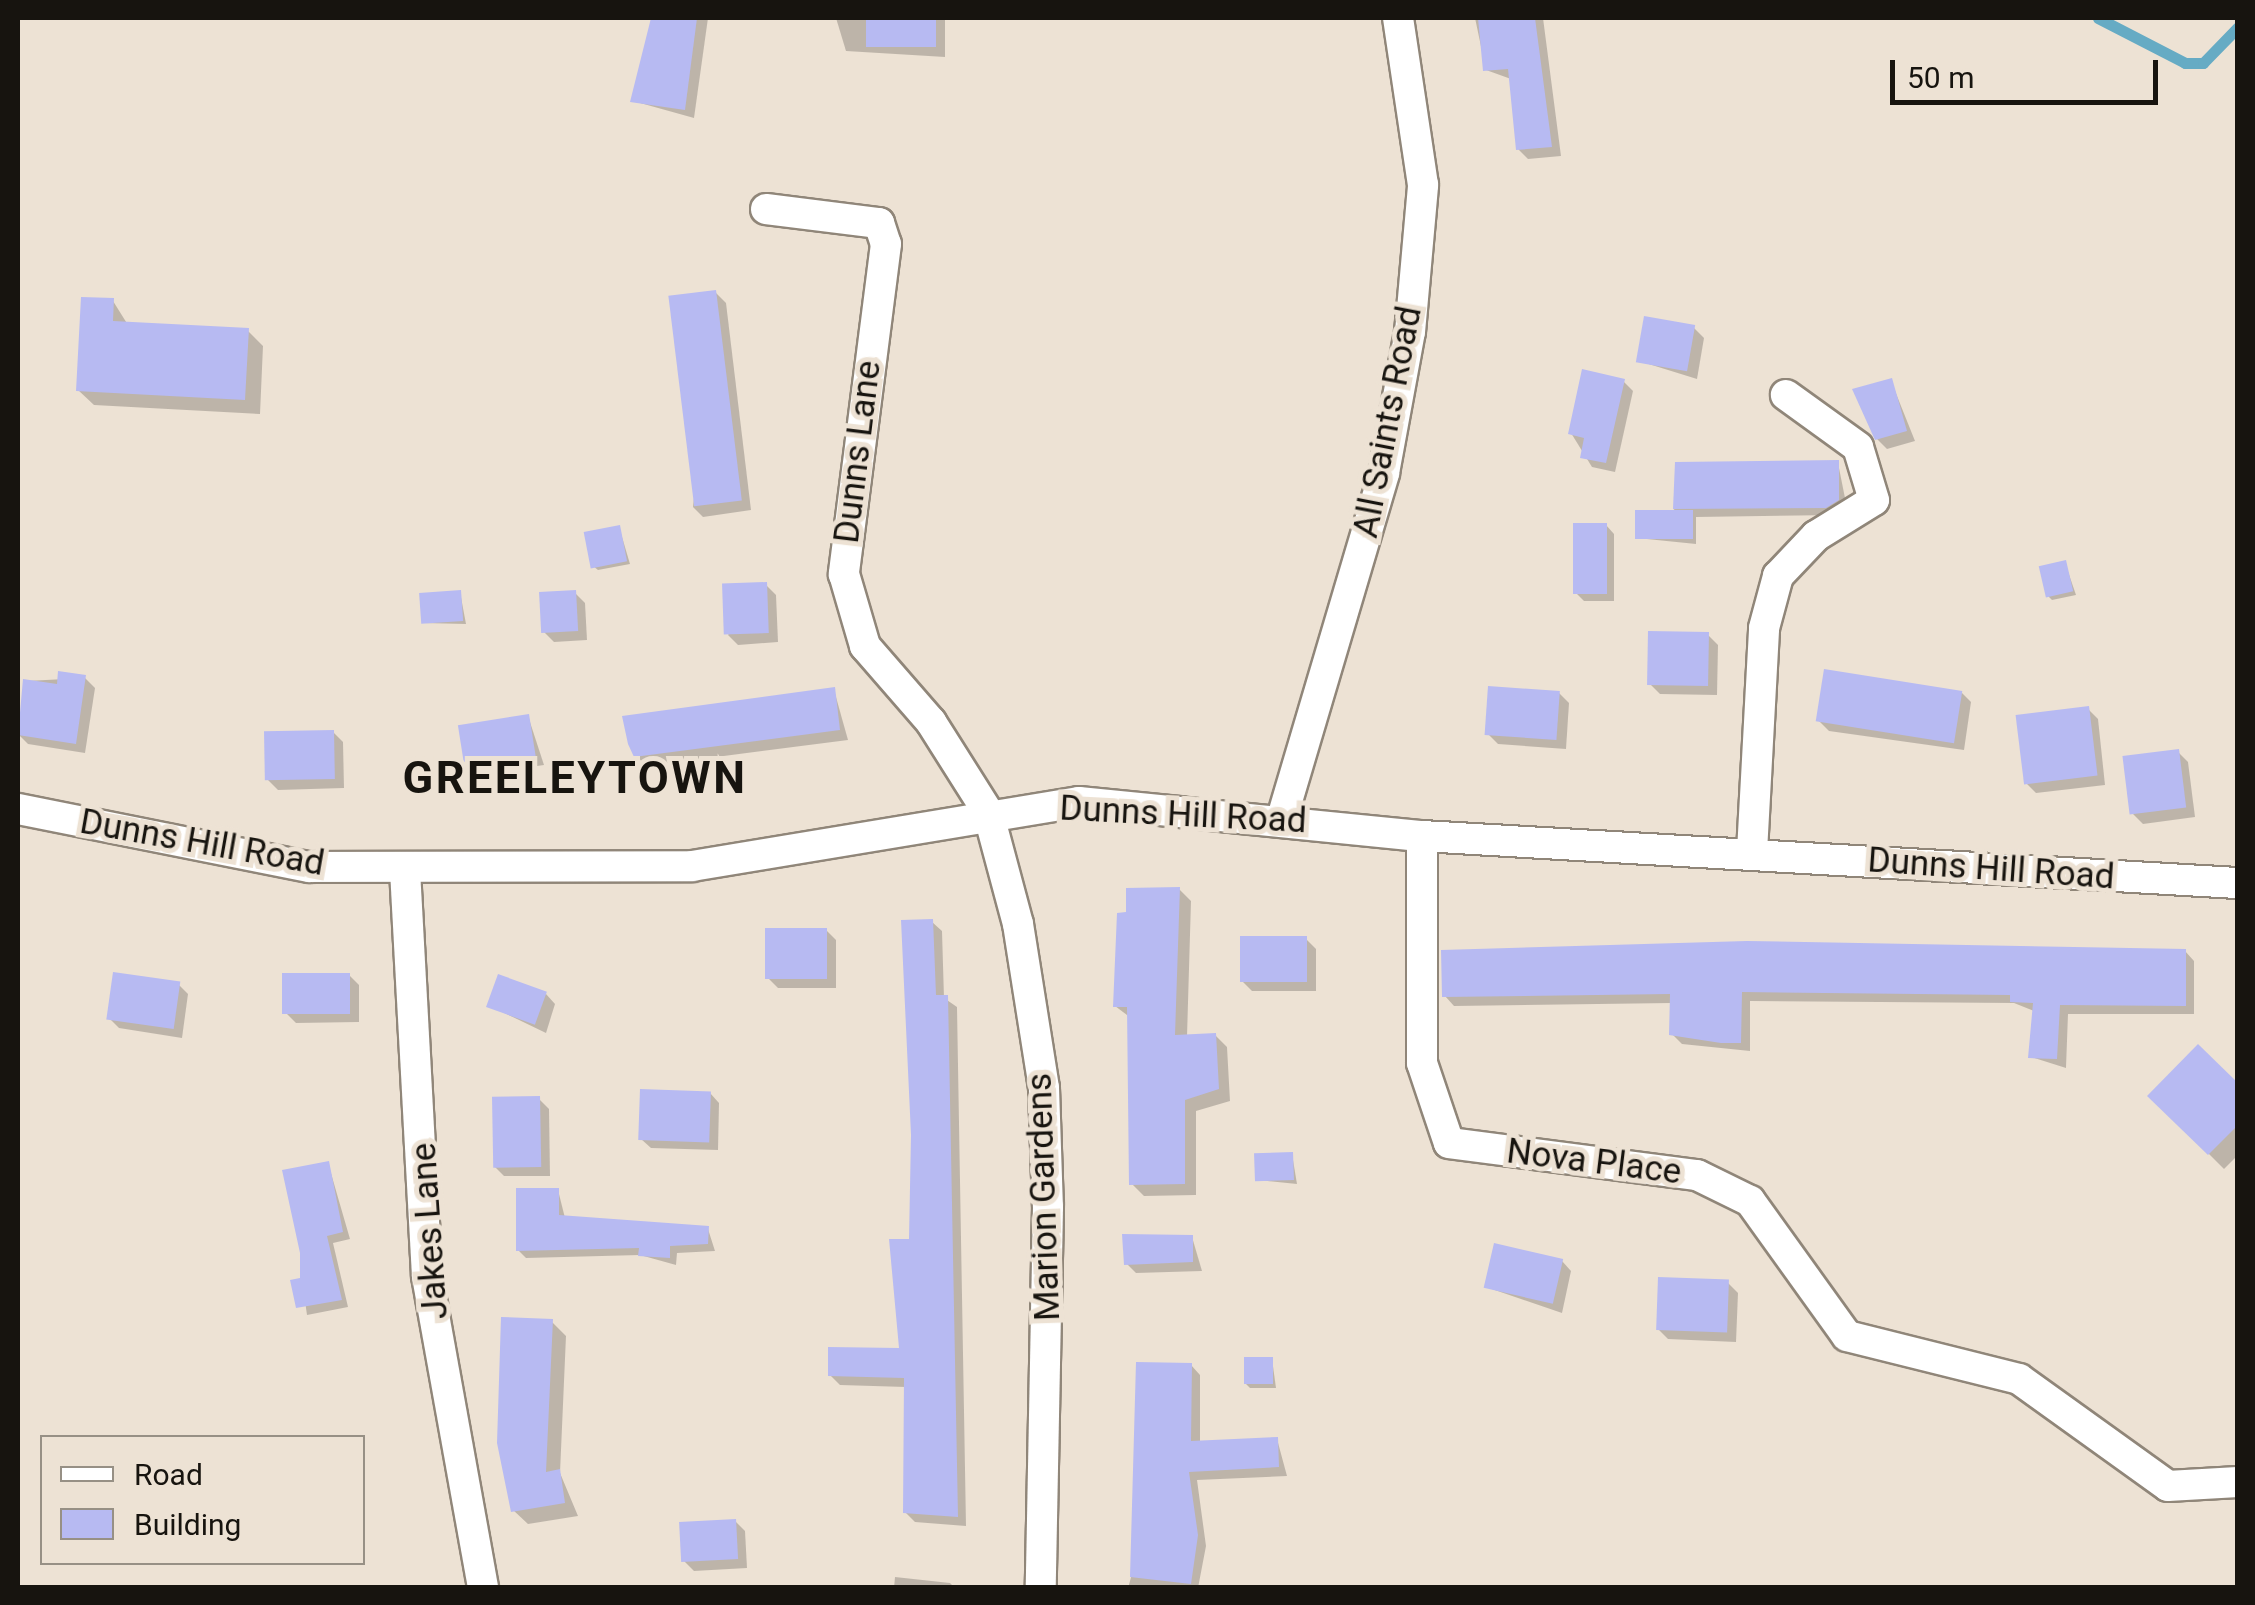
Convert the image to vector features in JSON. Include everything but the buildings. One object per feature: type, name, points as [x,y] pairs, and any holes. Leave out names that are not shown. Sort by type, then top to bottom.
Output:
[{"type":"street","name":"All Saints Road","points":[[1282,818],[1384,473],[1410,332],[1423,185],[1398,18]]},
{"type":"street","name":"Dunns Lane","points":[[766,209],[879,223],[886,244],[844,574],[865,646],[931,722],[988,812]]},
{"type":"street","points":[[1752,852],[1764,628],[1778,576],[1816,536],[1874,500],[1858,448],[1786,395]]},
{"type":"street","name":"Dunns Hill Road","points":[[18,810],[309,867],[405,870],[692,866],[988,812],[1079,802],[1282,818],[1422,836],[1752,852],[2238,883]]},
{"type":"street","name":"Marion Gardens","points":[[988,812],[1018,924],[1044,1088],[1050,1417],[1041,1588]]},
{"type":"street","name":"Nova Place","points":[[1422,836],[1422,1063],[1449,1143],[1697,1175],[1750,1201],[1847,1336],[2019,1379],[2168,1486],[2238,1482]]},
{"type":"street","name":"Jakes Lane","points":[[405,870],[427,1276],[483,1588]]},
{"type":"waterway","points":[[2098,18],[2185,63],[2203,63],[2238,27]]},
{"type":"district","name":"GREELEYTOWN","points":[[575,778]]}]
